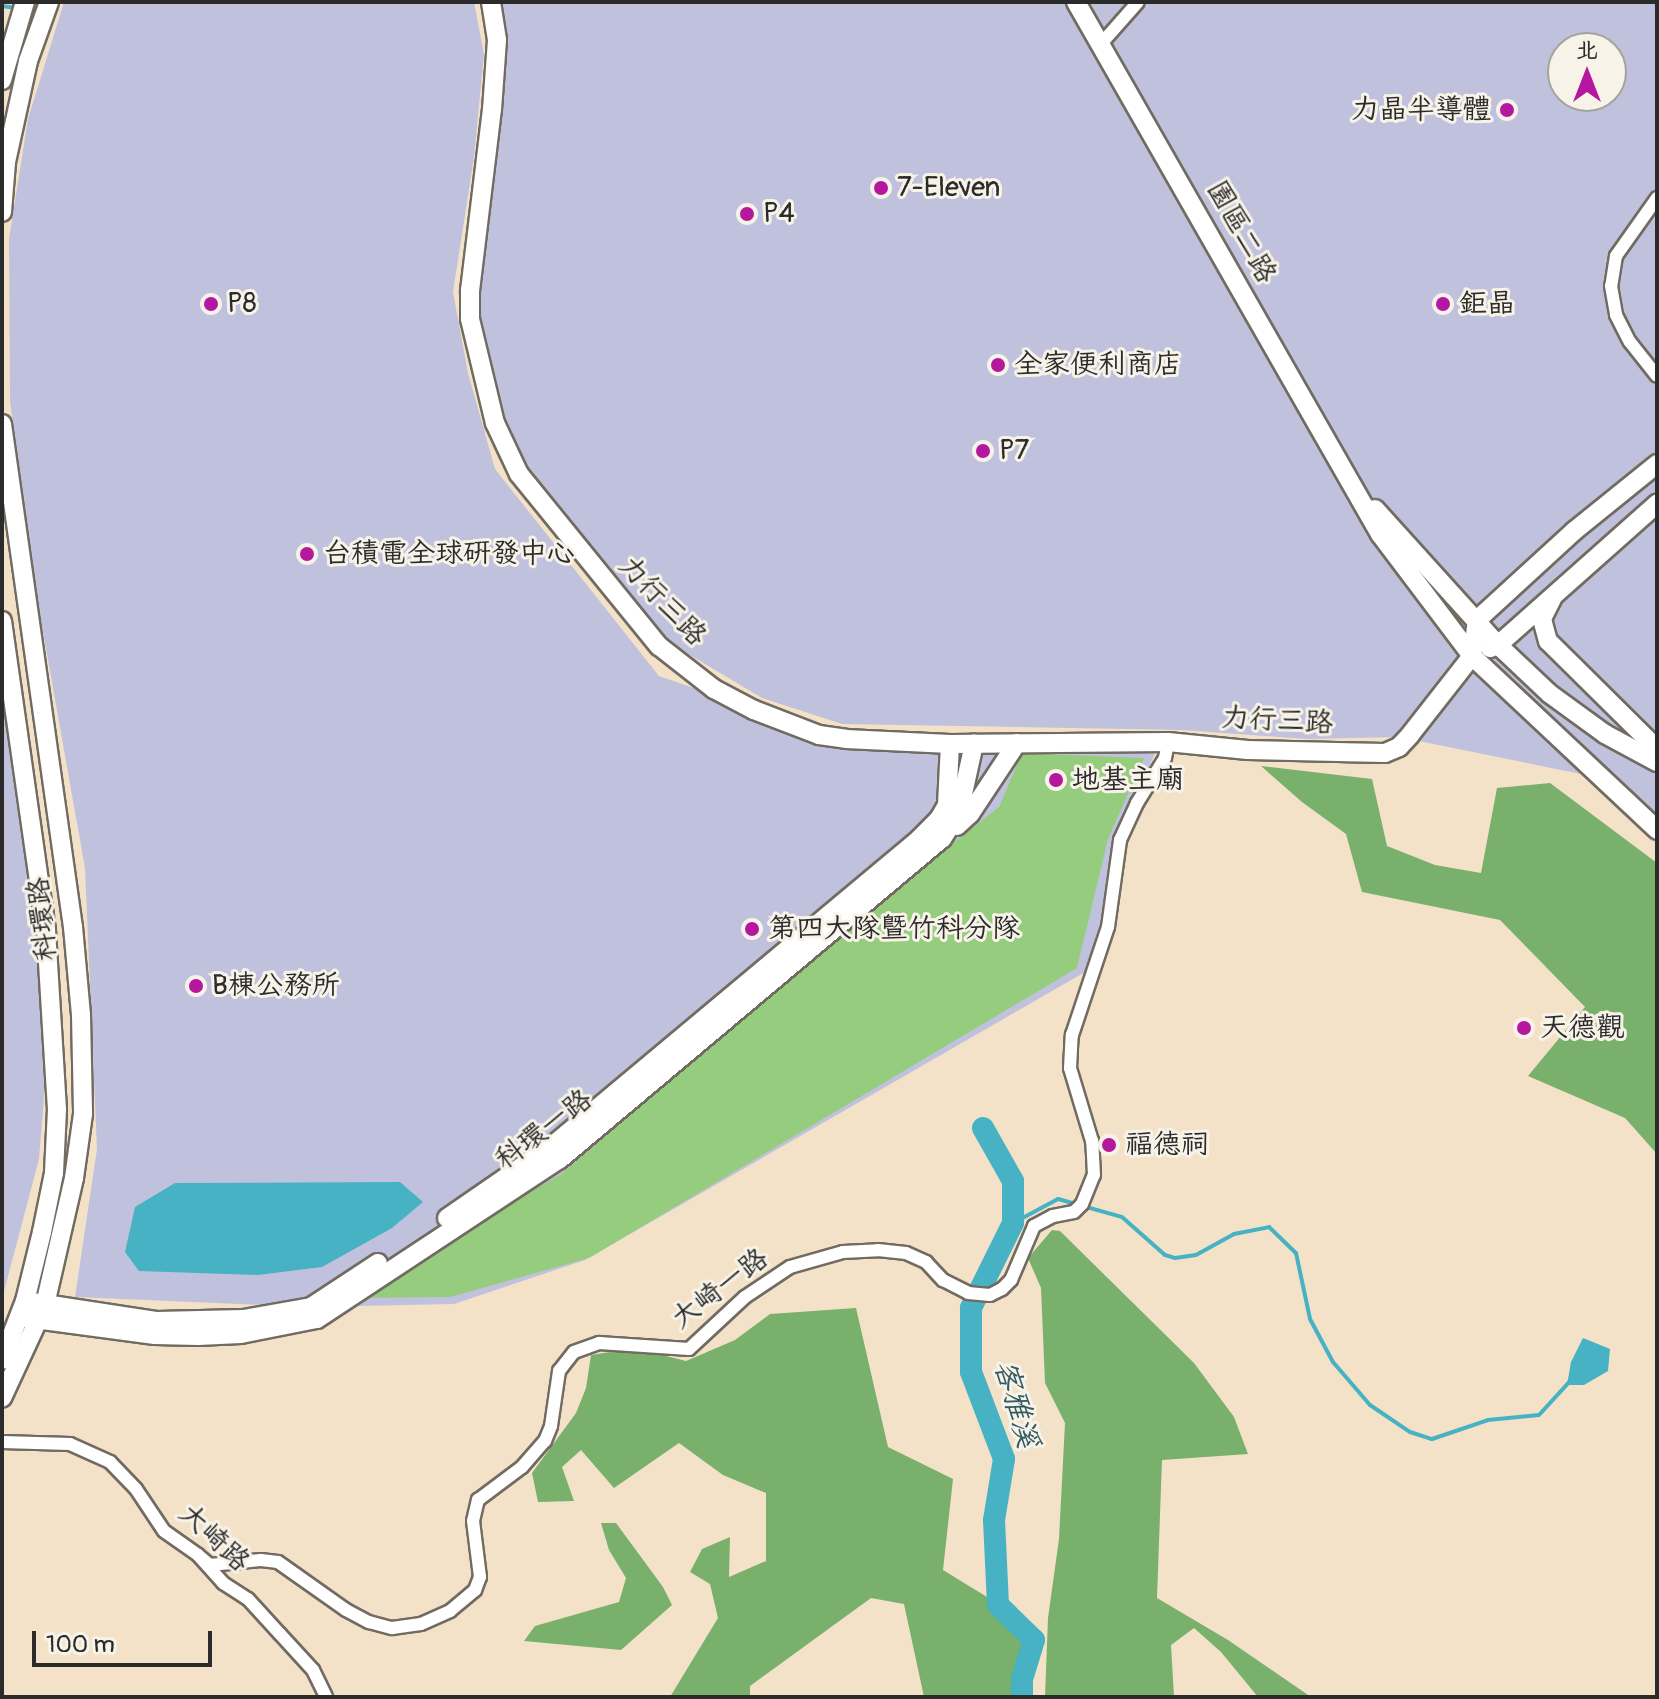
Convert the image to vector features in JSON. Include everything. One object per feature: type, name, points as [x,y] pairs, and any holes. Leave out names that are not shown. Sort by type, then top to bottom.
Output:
[{"type":"street","points":[[2,80],[25,2]]},
{"type":"street","points":[[2,212],[6,162],[28,61],[49,2]]},
{"type":"street","name":"力行三路","points":[[491,2],[497,40],[492,109],[470,290],[470,319],[490,409],[505,449],[519,474],[659,646],[714,689],[754,710],[819,735],[950,744],[1168,742],[1248,750],[1385,753],[1399,747],[1410,735],[1472,656],[1498,645],[1657,504]]},
{"type":"street","name":"園區二路","points":[[1076,2],[1380,534],[1472,656],[1657,830]]},
{"type":"street","points":[[1100,45],[1138,2]]},
{"type":"street","points":[[1657,198],[1616,256],[1611,286],[1616,315],[1630,342],[1657,376]]},
{"type":"street","name":"科環路","points":[[2,424],[24,593],[50,745],[73,927],[81,1015],[83,1114],[74,1178],[43,1312],[2,1398]]},
{"type":"street","points":[[1472,656],[1477,620],[1574,531],[1657,464]]},
{"type":"street","name":"園區二路","points":[[1356,489],[1498,645],[1550,694],[1605,734],[1657,762]]},
{"type":"street","points":[[1564,585],[1545,608],[1542,619],[1548,641],[1657,749]]},
{"type":"street","name":"科環路","points":[[2,621],[46,930],[57,1109],[54,1173],[22,1309],[2,1360]]},
{"type":"street","name":"大崎一路","points":[[198,1555],[210,1565],[261,1560],[278,1562],[346,1610],[369,1622],[392,1628],[421,1624],[457,1606],[475,1590],[481,1563],[473,1521],[478,1500],[522,1467],[545,1441],[559,1371],[574,1352],[599,1343],[689,1349],[745,1297],[790,1267],[843,1252],[878,1250],[906,1253],[926,1262],[943,1280],[968,1293],[990,1295],[1011,1280],[1034,1226],[1053,1216],[1074,1212],[1082,1204],[1094,1175],[1092,1141],[1073,1083],[1072,1035],[1108,927],[1120,840],[1137,803],[1165,758],[1168,742]]},
{"type":"street","points":[[949,833],[970,814],[1017,743]]},
{"type":"street","name":"科環一路","points":[[43,1312],[157,1321],[243,1319],[311,1307],[557,1142],[895,862],[939,819],[947,805],[950,744]]},
{"type":"street","name":"科環一路","points":[[22,1309],[155,1335],[241,1334],[317,1319],[560,1159],[949,833],[966,791],[974,744]]},
{"type":"street","name":"大崎路","points":[[2,1442],[70,1444],[110,1462],[136,1489],[164,1531],[198,1555],[223,1583],[248,1599],[313,1670],[326,1697]]},
{"type":"shaded area","points":[[64,2],[474,2],[484,54],[474,157],[453,292],[468,373],[495,469],[659,676],[876,751],[1155,753],[1112,850],[1105,907],[1085,972],[585,1260],[454,1304],[311,1307],[75,1297],[97,1149],[85,868],[32,570],[10,401],[9,239],[28,119]]},
{"type":"shaded area","points":[[483,2],[1657,2],[1657,843],[1591,776],[1399,737],[1308,739],[1182,730],[842,724],[762,698],[690,655],[609,596],[567,552],[498,458],[473,375],[458,292],[469,242],[491,54]]},
{"type":"shaded area","points":[[2,718],[5,718],[39,953],[47,1061],[39,1159],[2,1299]]},
{"type":"green space","points":[[1022,753],[1144,758],[1108,839],[1077,968],[589,1258],[450,1297],[351,1298],[561,1174],[918,870],[999,807]]},
{"type":"green space","points":[[1261,766],[1372,779],[1387,846],[1435,865],[1481,873],[1497,788],[1550,783],[1657,863],[1657,1154],[1625,1118],[1528,1076],[1585,1007],[1500,920],[1362,892],[1346,834],[1302,802]]},
{"type":"green space","points":[[1052,1230],[1060,1231],[1194,1363],[1234,1417],[1248,1454],[1162,1460],[1157,1598],[1228,1640],[1311,1697],[1258,1697],[1221,1652],[1194,1628],[1171,1645],[1174,1697],[1045,1697],[1048,1618],[1059,1539],[1065,1423],[1045,1383],[1041,1288],[1028,1258]]},
{"type":"green space","points":[[856,1308],[888,1447],[953,1479],[943,1570],[1028,1622],[1012,1697],[924,1697],[904,1604],[871,1598],[750,1686],[750,1697],[670,1697],[718,1618],[710,1584],[690,1572],[702,1549],[730,1537],[729,1577],[766,1561],[766,1493],[723,1475],[679,1443],[614,1488],[581,1450],[562,1467],[574,1501],[538,1502],[532,1473],[576,1413],[586,1388],[591,1355],[635,1348],[686,1361],[735,1340],[770,1314]]},
{"type":"green space","points":[[601,1523],[616,1523],[663,1587],[672,1605],[621,1650],[524,1641],[535,1626],[619,1602],[626,1578],[609,1550]]},
{"type":"water","points":[[400,1182],[423,1202],[392,1228],[322,1267],[258,1275],[139,1271],[125,1252],[135,1207],[175,1183]]},
{"type":"water","points":[[1583,1338],[1610,1349],[1608,1371],[1584,1385],[1567,1385],[1571,1362]]},
{"type":"waterway","points":[[2,6],[16,8]]},
{"type":"waterway","name":"客雅溪","points":[[983,1128],[1013,1181],[1013,1223],[971,1308],[971,1372],[1004,1459],[994,1520],[998,1605],[1034,1640],[1022,1679],[1022,1697]]},
{"type":"waterway","points":[[1013,1223],[1058,1199],[1122,1217],[1165,1255],[1175,1258],[1196,1255],[1234,1234],[1269,1227],[1296,1253],[1310,1319],[1333,1362],[1370,1405],[1410,1432],[1432,1439],[1488,1420],[1539,1415],[1570,1381]]},
{"type":"place","name":"力晶半導體","points":[[1507,110]]},
{"type":"place","name":"7-Eleven","points":[[881,188]]},
{"type":"place","name":"P4","points":[[747,214]]},
{"type":"place","name":"P8","points":[[211,304]]},
{"type":"place","name":"鉅晶","points":[[1443,304]]},
{"type":"place","name":"全家便利商店","points":[[998,365]]},
{"type":"place","name":"P7","points":[[983,451]]},
{"type":"place","name":"台積電全球研發中心","points":[[307,554]]},
{"type":"place","name":"地基主廟","points":[[1056,780]]},
{"type":"place","name":"第四大隊暨竹科分隊","points":[[752,929]]},
{"type":"place","name":"B棟公務所","points":[[196,986]]},
{"type":"place","name":"天德觀","points":[[1524,1028]]},
{"type":"place","name":"福德祠","points":[[1109,1145]]}]
